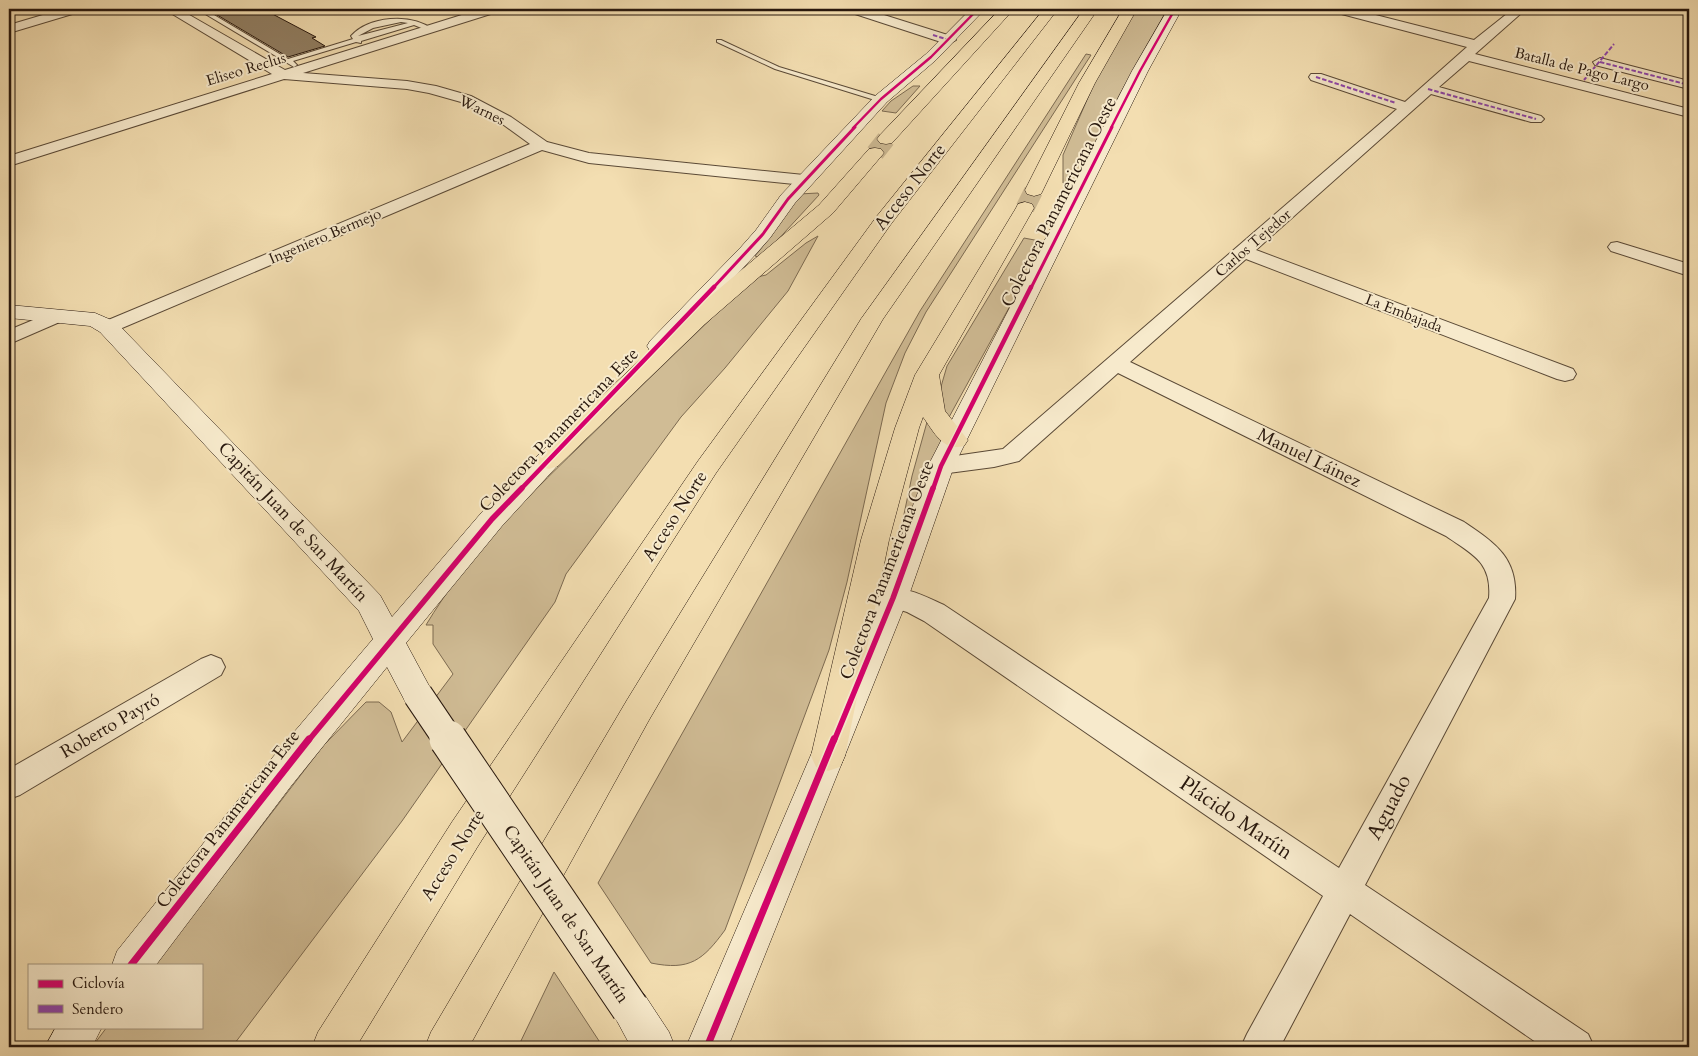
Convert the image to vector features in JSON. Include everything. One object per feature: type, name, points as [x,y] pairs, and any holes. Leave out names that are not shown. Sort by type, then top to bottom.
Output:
[{"type":"highway","points":[[549,460],[697,319],[826,209],[1007,9]]},
{"type":"highway","name":"Acceso Norte","points":[[333,1047],[465,834],[707,468],[884,220],[1051,9]]},
{"type":"highway","points":[[446,1047],[638,710],[872,319],[1091,9]]},
{"type":"highway","points":[[828,756],[875,540],[907,428],[928,375],[1029,199],[1087,83],[1130,9]]},
{"type":"highway","points":[[928,375],[934,414],[955,440]]},
{"type":"street","points":[[9,29],[75,9]]},
{"type":"street","name":"Warnes","points":[[170,9],[286,68],[299,77],[408,85],[431,89],[466,100],[506,120],[541,144],[562,152],[589,158],[804,180]]},
{"type":"street","name":"Eliseo Reclus","points":[[9,161],[286,68],[301,69],[494,9]]},
{"type":"street","points":[[853,9],[941,38]]},
{"type":"street","name":"Colectora Panamericana Este","points":[[132,964],[279,775],[492,519],[748,251],[804,180],[881,99],[941,38],[978,9]]},
{"type":"street","name":"Colectora Panamericana Oeste","points":[[708,1047],[893,598],[941,466],[1136,80],[1175,9]]},
{"type":"street","name":"Batalla de Pago Largo","points":[[1338,9],[1581,85],[1689,113]]},
{"type":"street","name":"Carlos Tejedor","points":[[941,466],[978,460],[996,460],[1011,455],[1520,9]]},
{"type":"street","points":[[1581,85],[1614,44]]},
{"type":"street","points":[[1600,62],[1689,85]]},
{"type":"street","points":[[1316,77],[1407,107]]},
{"type":"street","points":[[1428,89],[1536,119]]},
{"type":"street","name":"Ingeniero Bermejo","points":[[108,327],[541,144]]},
{"type":"street","points":[[1617,247],[1689,270]]},
{"type":"street","name":"La Embajada","points":[[1243,251],[1565,374]]},
{"type":"street","name":"Capitán Juan de San Martín","points":[[9,312],[95,320],[108,327],[370,603],[418,695],[630,1008],[654,1047]]},
{"type":"street","points":[[9,338],[55,317]]},
{"type":"street","name":"Manuel Láinez","points":[[1115,363],[1454,530],[1476,543],[1496,564]]},
{"type":"street","points":[[955,440],[959,453],[964,457],[978,460]]},
{"type":"street","name":"Aguado","points":[[1260,1047],[1502,599],[1504,582],[1496,564]]},
{"type":"street","name":"Plácido Maríin","points":[[893,598],[913,603],[934,613],[1576,1047]]},
{"type":"street","name":"Roberto Payró","points":[[9,785],[211,667]]},
{"type":"street","points":[[66,1047],[81,1028]]},
{"type":"lane","points":[[200,9],[286,68],[356,41],[414,23],[429,29]]},
{"type":"lane","points":[[356,41],[370,48]]},
{"type":"lane","points":[[719,41],[777,68],[881,99]]},
{"type":"shaded area","points":[[1135,9],[1168,9],[1120,94],[1075,185],[1063,183],[1063,155],[1097,77]]},
{"type":"shaded area","points":[[1086,54],[1091,55],[926,312],[905,353],[886,403],[847,582],[829,650],[725,930],[710,949],[694,961],[676,965],[651,963],[598,883],[920,311]]},
{"type":"shaded area","points":[[913,86],[920,86],[896,113],[882,111],[891,101]]},
{"type":"shaded area","points":[[818,193],[819,195],[761,258],[755,256],[772,235],[794,198],[799,194]]},
{"type":"shaded area","points":[[818,236],[788,291],[725,368],[681,417],[566,574],[555,602],[402,821],[232,1047],[92,1047],[106,1028],[202,1028],[202,964],[156,964],[323,746],[366,702],[379,702],[391,712],[402,742],[453,674],[433,644],[433,625],[426,625],[477,553],[537,488],[743,288],[757,277],[766,275],[806,243]]},
{"type":"shaded area","points":[[1024,238],[1045,242],[948,419],[938,397],[947,366]]},
{"type":"shaded area","points":[[927,422],[942,442],[913,517],[903,519],[912,476]]},
{"type":"shaded area","points":[[554,972],[603,1047],[518,1047]]},
{"type":"building","points":[[207,9],[263,9],[316,37],[312,38],[325,46],[288,57]]},
{"type":"tunnel","points":[[875,153],[886,139]]},
{"type":"tunnel","points":[[1025,208],[1034,190]]},
{"type":"marked path","points":[[933,35],[949,40]]},
{"type":"marked path","points":[[1584,80],[1614,44]]},
{"type":"marked path","points":[[1600,62],[1689,85]]},
{"type":"marked path","points":[[1316,77],[1396,103]]},
{"type":"marked path","points":[[1428,89],[1536,119]]},
{"type":"cycle path","points":[[132,964],[279,775],[492,519],[748,251],[763,234],[788,199],[881,99],[931,57],[978,9]]},
{"type":"cycle path","points":[[707,1047],[893,598],[941,466],[1140,71],[1175,9]]}]
